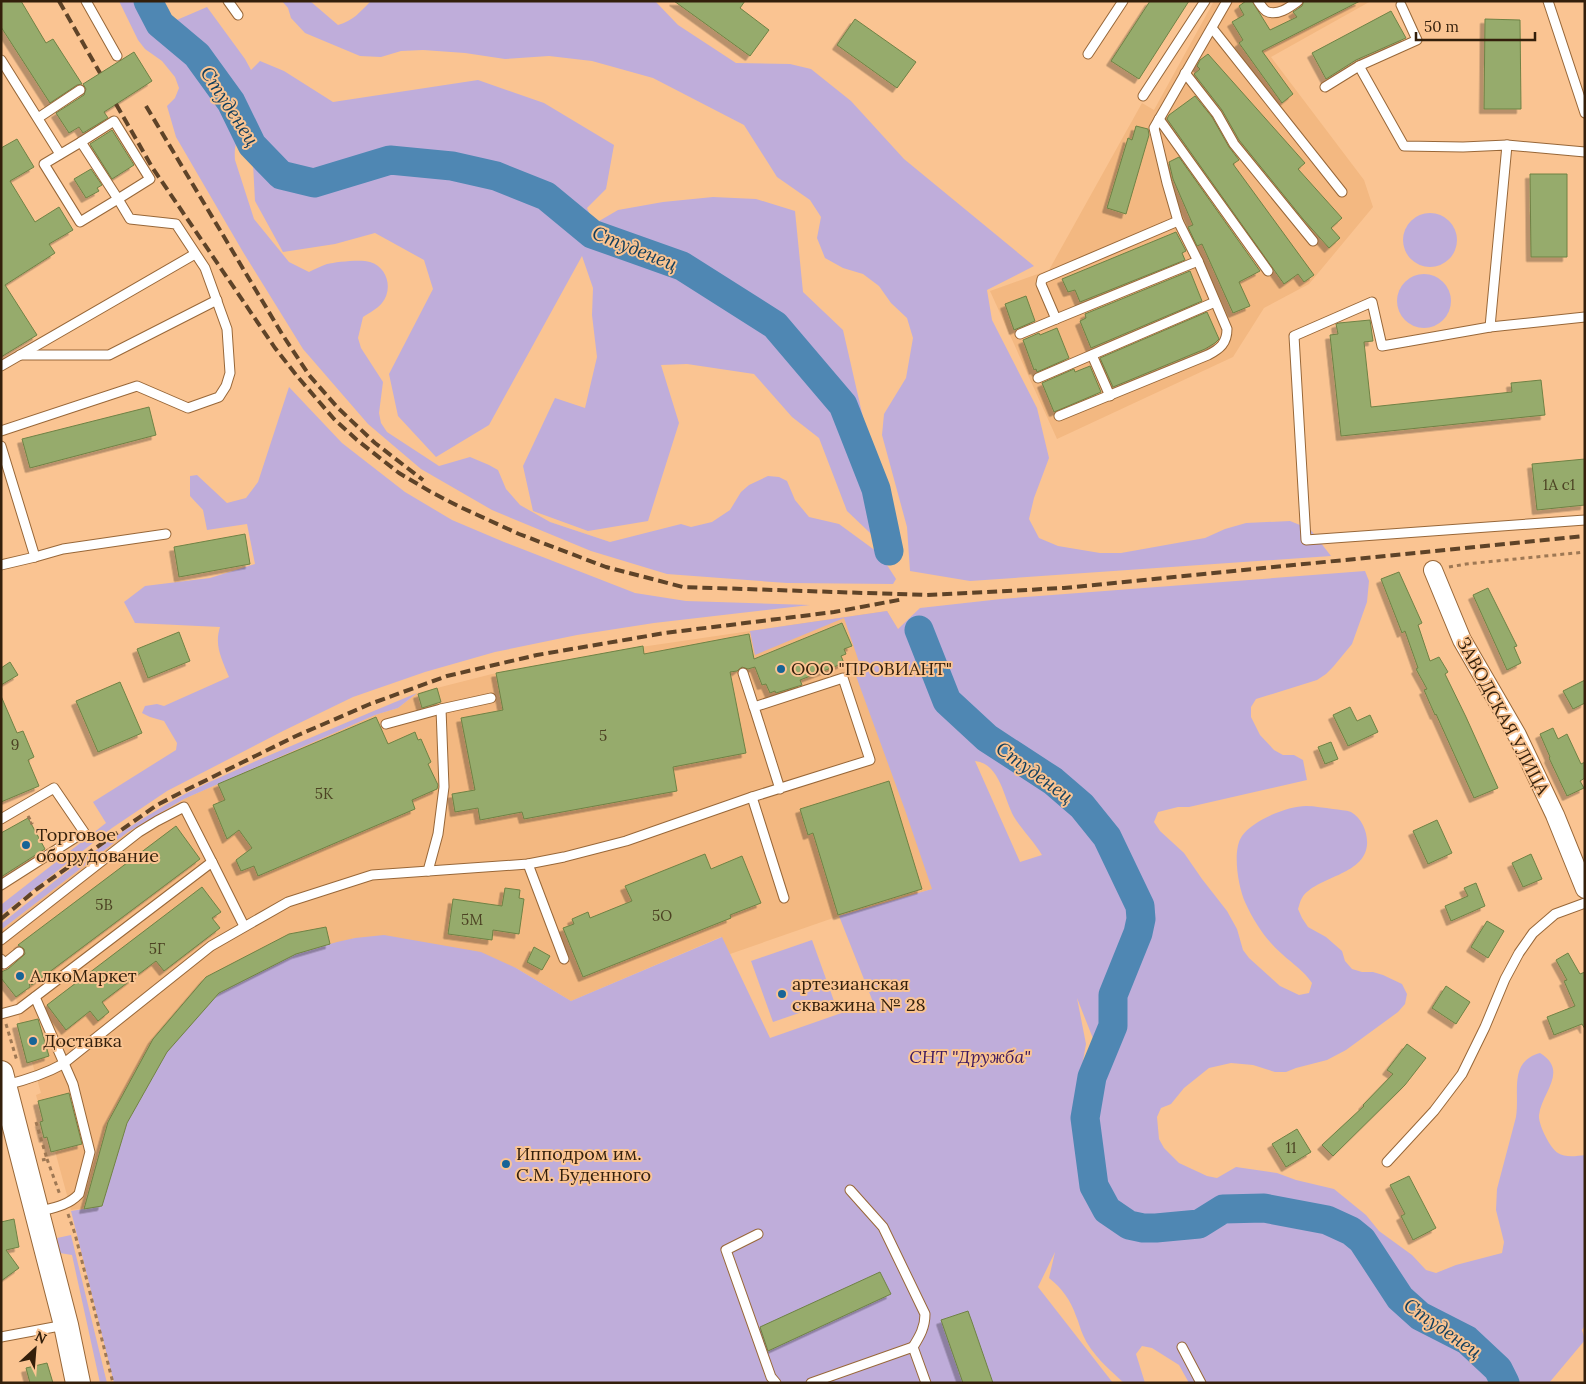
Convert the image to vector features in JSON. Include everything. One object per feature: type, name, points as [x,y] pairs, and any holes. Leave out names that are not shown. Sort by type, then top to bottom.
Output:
[{"type":"street","name":"ЗАВОДСКАЯ УЛИЦА","points":[[1433,570],[1462,640],[1517,734],[1555,815],[1585,889]]},
{"type":"street","points":[[2,1081],[66,1325],[78,1383]]},
{"type":"lane","points":[[86,1],[117,56]]},
{"type":"lane","points":[[228,1],[238,15]]},
{"type":"lane","points":[[1088,54],[1123,1]]},
{"type":"lane","points":[[1143,96],[1205,1]]},
{"type":"lane","points":[[1059,416],[1216,351],[1225,342],[1227,329],[1198,261],[1178,221],[1154,128],[1227,1]]},
{"type":"lane","points":[[1258,1],[1266,11],[1274,13],[1298,1]]},
{"type":"lane","points":[[1548,1],[1585,113]]},
{"type":"lane","points":[[1325,87],[1359,66],[1417,40],[1401,5]]},
{"type":"lane","points":[[1212,28],[1342,192]]},
{"type":"lane","points":[[1,60],[60,154]]},
{"type":"lane","points":[[1359,66],[1404,146],[1463,147],[1507,145],[1585,152]]},
{"type":"lane","points":[[1186,73],[1217,114],[1234,144],[1313,241]]},
{"type":"lane","points":[[38,118],[80,90]]},
{"type":"lane","points":[[1159,119],[1268,271]]},
{"type":"lane","points":[[114,121],[150,179],[80,222],[44,164],[81,142],[114,121]]},
{"type":"lane","points":[[1,431],[137,386],[188,408],[219,397],[226,386],[230,373],[227,329],[205,268],[196,254],[176,224],[130,218],[81,142]]},
{"type":"lane","points":[[1490,327],[1507,145]]},
{"type":"lane","points":[[1056,319],[1041,284],[1042,279],[1178,221]]},
{"type":"lane","points":[[1,366],[196,254]]},
{"type":"lane","points":[[1020,334],[1198,261]]},
{"type":"lane","points":[[20,355],[109,355],[217,300]]},
{"type":"lane","points":[[1038,378],[1215,302]]},
{"type":"lane","points":[[1585,317],[1490,327],[1382,346],[1372,302],[1294,336],[1306,540],[1585,520]]},
{"type":"lane","points":[[1092,355],[1110,396]]},
{"type":"lane","points":[[1,446],[35,557]]},
{"type":"lane","points":[[1,566],[63,549],[166,534]]},
{"type":"lane","points":[[743,673],[780,789]]},
{"type":"lane","points":[[2,1081],[43,1074],[63,1064],[210,946],[288,902],[372,875],[528,864],[564,857],[626,841],[752,797],[870,760],[843,678],[754,707]]},
{"type":"lane","points":[[386,724],[491,698]]},
{"type":"lane","points":[[428,871],[438,834],[444,787],[440,710]]},
{"type":"lane","points":[[1,819],[54,788],[84,832],[1,885]]},
{"type":"lane","points":[[752,797],[784,898]]},
{"type":"lane","points":[[1,940],[140,832],[184,807],[244,926]]},
{"type":"lane","points":[[1,1014],[19,1009],[35,998],[212,862]]},
{"type":"lane","points":[[528,864],[564,959]]},
{"type":"lane","points":[[1386,1162],[1434,1111],[1462,1074],[1485,1027],[1505,979],[1519,953],[1533,934],[1555,914],[1585,903]]},
{"type":"lane","points":[[1,960],[4,964],[19,952]]},
{"type":"lane","points":[[35,998],[72,1084],[90,1152],[79,1194],[64,1205],[37,1212]]},
{"type":"lane","points":[[811,1383],[913,1347],[922,1333],[925,1323],[925,1314],[883,1227],[850,1190]]},
{"type":"lane","points":[[758,1234],[726,1250],[773,1381]]},
{"type":"lane","points":[[1,1337],[66,1325]]},
{"type":"lane","points":[[913,1347],[926,1383]]},
{"type":"lane","points":[[1182,1347],[1201,1383]]},
{"type":"path","points":[[1433,570],[1466,564],[1585,552]]},
{"type":"path","points":[[47,1159],[75,1234],[113,1383]]},
{"type":"shaded area","points":[[1214,1],[1371,1],[1271,57],[1364,180],[1373,207],[1309,284],[1264,308],[1233,357],[1057,439],[990,291],[1049,270],[1142,103],[1154,110]]},
{"type":"shaded area","points":[[887,611],[977,766],[984,784],[932,889],[839,916],[730,954],[721,937],[571,1001],[516,968],[355,938],[319,948],[167,1052],[127,1123],[102,1206],[71,1210],[55,1151],[51,1152],[47,1138],[44,1138],[40,1122],[43,1121],[36,1095],[41,1093],[32,1062],[27,1063],[17,1025],[20,1024],[16,997],[1,978],[1,930],[128,832],[184,799],[375,715],[398,708],[417,693],[492,674],[641,647]]},
{"type":"green space","points":[[119,1],[162,1],[172,22],[207,7],[251,70],[260,61],[284,71],[333,102],[478,80],[544,103],[614,145],[606,189],[587,208],[594,224],[618,210],[663,202],[713,197],[756,199],[795,211],[803,292],[843,330],[865,426],[892,500],[889,551],[847,511],[819,438],[792,417],[754,374],[687,364],[661,365],[679,423],[648,521],[588,531],[533,511],[523,466],[555,398],[585,408],[597,357],[592,315],[593,288],[582,256],[489,425],[436,457],[398,416],[389,374],[433,289],[424,260],[375,233],[335,244],[283,252],[255,201],[252,145],[243,128],[235,148],[235,160],[254,219],[289,262],[309,272],[331,263],[366,261],[376,265],[385,274],[388,286],[385,298],[378,307],[363,317],[358,338],[361,348],[383,382],[379,413],[381,423],[387,432],[439,466],[470,457],[489,465],[498,470],[506,489],[520,505],[550,522],[610,542],[681,524],[691,527],[712,522],[730,510],[741,492],[749,485],[768,476],[779,477],[787,481],[795,500],[809,517],[839,524],[880,554],[896,579],[893,584],[787,583],[667,574],[591,551],[492,510],[421,469],[368,424],[303,349],[243,252],[176,137],[167,106],[175,98],[179,88],[175,77],[162,61],[145,49],[138,40]]},
{"type":"green space","points":[[282,1],[310,1],[338,25],[352,19],[371,1],[655,1],[678,25],[736,63],[790,64],[811,69],[851,101],[904,159],[1034,266],[987,290],[992,320],[1037,408],[1049,458],[1034,498],[1029,519],[1039,538],[1058,546],[1100,553],[1121,553],[1205,538],[1225,529],[1246,523],[1290,521],[1310,529],[1331,556],[970,581],[910,571],[907,527],[882,435],[884,414],[906,378],[913,338],[907,318],[891,303],[879,286],[863,274],[843,268],[825,258],[817,238],[821,217],[810,200],[777,177],[744,125],[653,78],[592,61],[549,56],[505,59],[465,53],[423,50],[401,51],[381,57],[360,56],[305,33],[291,18],[288,8]]},
{"type":"green space","points":[[1425,213],[1435,213],[1445,217],[1453,225],[1457,240],[1453,255],[1445,263],[1435,267],[1425,267],[1415,263],[1407,255],[1403,245],[1403,235],[1407,225],[1415,217]]},
{"type":"green space","points":[[1419,274],[1429,274],[1439,278],[1447,286],[1451,301],[1447,316],[1439,324],[1429,328],[1419,328],[1409,324],[1401,316],[1397,306],[1397,296],[1401,286],[1409,278]]},
{"type":"green space","points":[[289,387],[342,443],[405,492],[452,520],[504,542],[635,593],[686,601],[810,605],[654,623],[577,635],[495,652],[425,672],[353,697],[167,791],[112,828],[1,915],[2,904],[106,823],[93,802],[176,750],[177,743],[164,721],[142,713],[145,706],[157,704],[164,706],[229,677],[218,646],[220,627],[135,623],[124,602],[145,586],[210,578],[255,564],[247,524],[207,530],[203,510],[190,496],[190,476],[197,475],[227,503],[246,498],[258,482]]},
{"type":"green space","name":"СНТ \"Дружба\"","points":[[1365,571],[1369,581],[1367,602],[1352,644],[1333,667],[1317,680],[1256,699],[1251,707],[1251,717],[1260,735],[1274,750],[1283,755],[1294,755],[1303,760],[1307,780],[1189,807],[1178,807],[1158,812],[1154,822],[1160,831],[1184,853],[1227,911],[1237,929],[1243,950],[1249,958],[1280,986],[1299,995],[1309,993],[1312,983],[1302,971],[1271,943],[1256,924],[1242,895],[1237,868],[1239,842],[1247,830],[1262,819],[1290,808],[1313,806],[1351,812],[1364,826],[1367,845],[1364,855],[1349,870],[1309,891],[1302,898],[1298,909],[1308,927],[1326,937],[1342,951],[1345,961],[1352,969],[1383,975],[1402,984],[1407,994],[1405,1004],[1398,1012],[1346,1050],[1327,1060],[1286,1072],[1275,1072],[1253,1065],[1231,1063],[1209,1068],[1184,1088],[1171,1104],[1161,1108],[1157,1117],[1159,1139],[1164,1148],[1179,1163],[1207,1176],[1217,1178],[1236,1167],[1277,1173],[1296,1180],[1334,1189],[1366,1215],[1379,1231],[1412,1255],[1426,1270],[1436,1273],[1456,1265],[1502,1253],[1504,1242],[1496,1210],[1497,1189],[1516,1117],[1519,1071],[1523,1063],[1530,1057],[1540,1053],[1548,1060],[1553,1074],[1552,1082],[1539,1115],[1542,1130],[1548,1141],[1561,1155],[1585,1155],[1585,1325],[1582,1330],[1585,1340],[1549,1383],[1189,1383],[1179,1365],[1152,1348],[1142,1346],[1136,1354],[1145,1383],[1124,1383],[1101,1361],[1086,1342],[1069,1300],[1062,1290],[1049,1278],[1055,1252],[1038,1287],[1113,1383],[114,1383],[71,1211],[102,1206],[127,1123],[167,1052],[219,993],[296,954],[355,938],[384,935],[481,952],[516,968],[571,1001],[722,937],[770,1038],[873,1002],[839,916],[932,889],[852,665],[859,662],[844,618],[755,655],[750,631],[887,611],[898,629],[920,608],[1001,599]],"holes":[[[975,761],[991,769],[997,777],[1016,820],[1042,855],[1020,862]],[[1077,998],[1094,1041],[1082,1144],[1077,1156],[1077,1095],[1086,1044]]]},
{"type":"green space","points":[[417,693],[398,708],[375,715],[184,799],[128,832],[1,930],[1,924],[61,876],[124,831],[167,804],[256,761]]},
{"type":"green space","points":[[812,940],[834,1001],[773,1022],[751,961]]},
{"type":"green space","points":[[71,1235],[107,1383],[100,1383],[72,1255],[60,1253],[57,1238]]},
{"type":"building","points":[[1,1],[21,1],[46,43],[53,39],[82,84],[77,85],[50,103],[1,27]]},
{"type":"building","points":[[674,1],[745,1],[740,8],[769,30],[750,56]]},
{"type":"building","points":[[1150,1],[1189,1],[1139,79],[1111,61]]},
{"type":"building","points":[[1246,1],[1252,1],[1270,30],[1297,17],[1293,12],[1302,6],[1304,1],[1360,1],[1262,51],[1293,94],[1282,103],[1239,43],[1243,40],[1232,22],[1244,15],[1239,6]]},
{"type":"building","points":[[1391,11],[1406,38],[1356,60],[1326,79],[1312,53]]},
{"type":"building","points":[[855,19],[916,62],[897,88],[837,45]]},
{"type":"building","points":[[1485,19],[1520,20],[1521,109],[1484,109]]},
{"type":"building","points":[[134,52],[152,81],[104,112],[108,118],[83,133],[79,127],[69,133],[56,113],[84,95],[86,89],[83,84]]},
{"type":"building","points":[[1208,54],[1305,163],[1298,169],[1342,218],[1331,228],[1340,238],[1329,248],[1239,140],[1222,110],[1194,74],[1200,69],[1197,66],[1200,60]]},
{"type":"building","points":[[1195,96],[1212,117],[1229,147],[1239,160],[1233,164],[1314,275],[1304,282],[1298,274],[1284,284],[1167,119],[1169,115]]},
{"type":"building","points":[[1136,126],[1148,129],[1149,135],[1126,214],[1107,208],[1128,138],[1132,140]]},
{"type":"building","points":[[112,130],[134,165],[112,179],[90,144]]},
{"type":"building","points":[[17,139],[34,167],[10,181],[35,222],[59,207],[73,230],[49,244],[55,253],[5,285],[37,335],[1,357],[1,148]]},
{"type":"building","points":[[1179,157],[1260,271],[1239,282],[1250,306],[1233,313],[1202,244],[1197,246],[1188,227],[1193,225],[1173,179],[1169,162]]},
{"type":"building","points":[[91,169],[102,185],[97,188],[99,191],[86,198],[74,179]]},
{"type":"building","points":[[1530,174],[1567,174],[1567,257],[1531,257]]},
{"type":"building","points":[[1176,232],[1186,251],[1182,253],[1185,260],[1080,302],[1075,290],[1068,292],[1062,279]]},
{"type":"building","points":[[1190,271],[1202,301],[1091,348],[1080,321],[1086,318],[1085,314]]},
{"type":"building","points":[[1026,296],[1035,321],[1014,330],[1005,304]]},
{"type":"building","points":[[1207,312],[1219,339],[1215,343],[1205,349],[1113,387],[1100,358]]},
{"type":"building","points":[[1370,320],[1373,341],[1364,342],[1371,407],[1512,392],[1511,383],[1541,380],[1545,415],[1341,436],[1330,335],[1338,334],[1336,324]]},
{"type":"building","points":[[1057,328],[1069,358],[1037,372],[1036,369],[1034,370],[1023,340]]},
{"type":"building","points":[[1090,366],[1101,392],[1054,412],[1042,383],[1074,369],[1075,372]]},
{"type":"building","points":[[149,407],[156,435],[30,468],[22,439]]},
{"type":"building","points":[[1585,459],[1585,505],[1537,510],[1532,464]]},
{"type":"building","points":[[245,534],[250,564],[179,577],[174,547]]},
{"type":"building","points":[[1399,572],[1422,623],[1418,625],[1430,661],[1439,657],[1448,672],[1445,674],[1498,788],[1474,798],[1424,690],[1427,689],[1416,669],[1418,668],[1405,631],[1402,633],[1381,579]]},
{"type":"building","points":[[1488,588],[1517,646],[1514,647],[1521,663],[1507,670],[1473,595]]},
{"type":"building","points":[[842,623],[852,646],[844,649],[846,654],[841,656],[844,663],[800,680],[802,685],[770,693],[766,684],[762,685],[755,667],[748,669],[742,667],[737,671],[730,672],[746,753],[673,767],[677,791],[524,819],[522,812],[480,820],[478,808],[455,812],[452,794],[475,790],[461,718],[503,710],[496,673],[643,646],[644,654],[749,634],[754,659]]},
{"type":"building","points":[[179,632],[190,661],[148,678],[137,649]]},
{"type":"building","points":[[10,662],[18,675],[1,685],[1,668]]},
{"type":"building","points":[[1585,680],[1585,703],[1573,709],[1563,691]]},
{"type":"building","points":[[120,682],[142,733],[98,752],[76,701]]},
{"type":"building","points":[[437,688],[441,702],[422,708],[418,694]]},
{"type":"building","points":[[1,696],[17,733],[23,731],[34,757],[28,760],[39,786],[1,802]]},
{"type":"building","points":[[1350,707],[1357,721],[1370,715],[1378,732],[1348,746],[1333,715]]},
{"type":"building","points":[[376,717],[388,744],[415,732],[418,740],[421,739],[431,762],[428,764],[438,785],[437,789],[412,800],[415,809],[258,876],[254,866],[241,871],[236,860],[252,848],[239,830],[227,839],[213,805],[225,800],[218,784]]},
{"type":"building","points":[[1553,728],[1558,739],[1567,734],[1581,764],[1585,762],[1585,778],[1580,781],[1584,788],[1567,796],[1540,734]]},
{"type":"building","points":[[1331,742],[1338,759],[1325,764],[1318,747]]},
{"type":"building","points":[[889,781],[922,889],[838,915],[813,833],[808,835],[800,809]]},
{"type":"building","name":"Торговое оборудование","points":[[28,818],[45,849],[1,877],[1,833]]},
{"type":"building","points":[[1437,820],[1452,853],[1428,864],[1413,831]]},
{"type":"building","points":[[176,826],[200,859],[32,985],[29,981],[30,987],[16,997],[1,978],[1,972],[8,969],[25,954],[24,949],[18,945]]},
{"type":"building","points":[[705,854],[711,869],[742,856],[761,903],[730,915],[731,918],[583,977],[563,928],[574,924],[572,919],[588,912],[590,918],[632,901],[625,886]]},
{"type":"building","points":[[1531,854],[1542,879],[1523,887],[1512,863]]},
{"type":"building","points":[[1476,883],[1485,906],[1451,921],[1445,906],[1468,896],[1464,888]]},
{"type":"building","points":[[202,887],[221,912],[212,918],[220,928],[164,971],[156,961],[102,1002],[109,1012],[98,1021],[90,1011],[66,1030],[47,1005]]},
{"type":"building","points":[[505,888],[520,890],[519,898],[524,899],[519,934],[493,930],[492,940],[448,934],[453,899],[502,906]]},
{"type":"building","points":[[1487,921],[1504,931],[1488,958],[1471,947]]},
{"type":"building","points":[[326,927],[330,944],[296,954],[219,993],[167,1052],[127,1123],[102,1206],[84,1209],[108,1122],[153,1039],[206,977],[289,934]]},
{"type":"building","points":[[534,947],[550,956],[542,970],[527,962]]},
{"type":"building","points":[[1568,953],[1580,974],[1585,972],[1585,1029],[1582,1024],[1554,1035],[1547,1017],[1575,1006],[1564,981],[1567,980],[1556,960]]},
{"type":"building","points":[[1446,986],[1470,1002],[1456,1024],[1432,1008]]},
{"type":"building","name":"Доставка","points":[[38,1019],[49,1056],[27,1063],[17,1024]]},
{"type":"building","points":[[1407,1044],[1426,1058],[1405,1085],[1333,1156],[1322,1145],[1364,1106],[1393,1074],[1387,1070]]},
{"type":"building","points":[[69,1093],[82,1144],[51,1152],[47,1137],[44,1138],[40,1122],[43,1121],[38,1101]]},
{"type":"building","points":[[1297,1129],[1311,1152],[1286,1167],[1272,1144]]},
{"type":"building","points":[[1409,1176],[1436,1228],[1413,1240],[1401,1216],[1405,1214],[1390,1185]]},
{"type":"building","points":[[14,1219],[19,1247],[6,1250],[19,1268],[1,1281],[1,1222]]},
{"type":"building","points":[[880,1272],[891,1294],[768,1351],[760,1327]]},
{"type":"building","points":[[968,1311],[993,1383],[963,1383],[941,1320]]},
{"type":"building","points":[[47,1363],[53,1383],[30,1383],[26,1368]]},
{"type":"waterway","name":"Студенец","points":[[148,1],[160,24],[197,55],[231,102],[252,145],[281,175],[314,183],[390,160],[452,166],[496,176],[546,196],[592,234],[682,266],[775,325],[843,405],[876,489],[889,551]]},
{"type":"waterway","name":"Студенец","points":[[919,630],[947,701],[987,738],[1053,781],[1082,806],[1107,837],[1140,906],[1141,919],[1138,933],[1113,995],[1113,1026],[1092,1077],[1085,1118],[1094,1186],[1107,1210],[1129,1225],[1143,1228],[1199,1224],[1223,1209],[1264,1208],[1327,1220],[1351,1231],[1362,1240],[1400,1298],[1420,1316],[1467,1340],[1498,1369],[1505,1383]]},
{"type":"railway","points":[[59,1],[100,73]]},
{"type":"railway","points":[[116,104],[152,167],[275,348],[334,419],[399,473],[431,492],[519,534],[606,567],[683,587],[927,595],[1064,588],[1585,536]]},
{"type":"railway","points":[[146,106],[282,334],[309,375],[338,408],[375,443],[423,480]]},
{"type":"railway","points":[[1,919],[37,889],[157,805],[296,736],[370,704],[447,676],[537,655],[665,633],[834,612],[904,599]]},
{"type":"place","name":"ООО \"ПРОВИАНТ\"","points":[[781,669]]},
{"type":"place","name":"Торговое оборудование","points":[[26,845]]},
{"type":"place","name":"АлкоМаркет","points":[[20,976]]},
{"type":"place","name":"артезианская скважина № 28","points":[[782,994]]},
{"type":"place","name":"Доставка","points":[[33,1041]]},
{"type":"place","name":"Ипподром им. С.М. Буденного","points":[[506,1164]]}]
